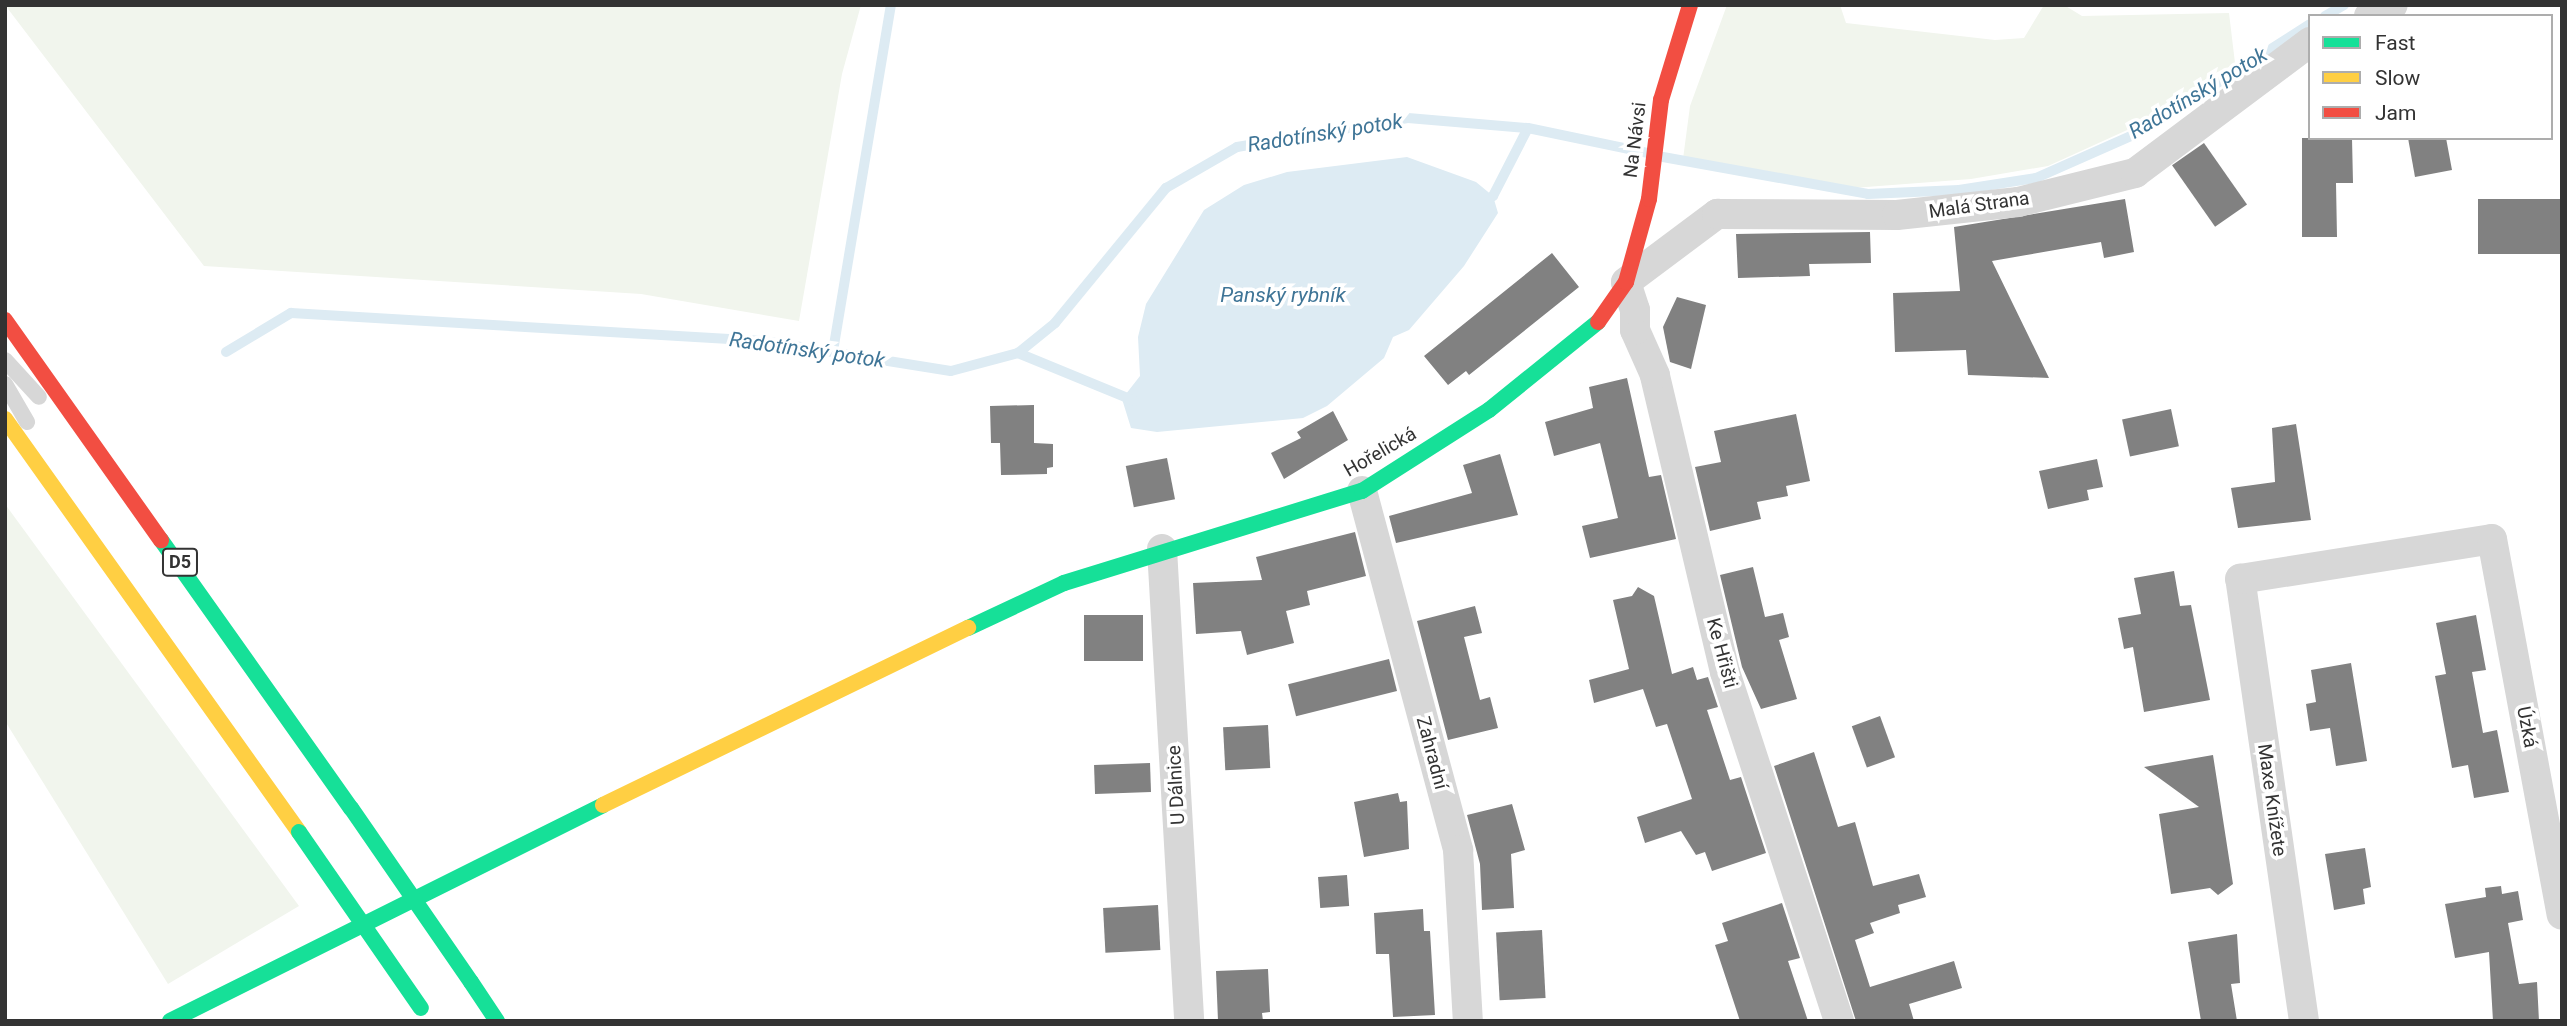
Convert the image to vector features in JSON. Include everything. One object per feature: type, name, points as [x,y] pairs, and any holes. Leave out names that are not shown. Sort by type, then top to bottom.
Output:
[{"type":"main road","name":"Na Návsi","points":[[1626,282],[1649,199],[1661,100],[1690,5]]},
{"type":"main road","name":"Hořelická","points":[[170,1021],[785,714],[1064,583],[1162,549],[1362,491],[1489,410],[1600,320],[1626,282]]},
{"type":"main road","name":"D5","points":[[5,320],[149,518],[497,1021]]},
{"type":"main road","points":[[5,419],[102,552],[425,1014]]},
{"type":"street","points":[[2373,14],[2393,5]]},
{"type":"street","name":"Malá Strana","points":[[1626,282],[1717,214],[1897,215],[2018,202],[2134,173],[2308,43]]},
{"type":"street","name":"Ke Hřišti","points":[[1626,282],[1635,310],[1634,330],[1655,375],[1725,672],[1839,1021]]},
{"type":"street","name":"Zahradní","points":[[1362,491],[1458,850],[1468,1021]]},
{"type":"street","name":"Úzká","points":[[2240,579],[2492,539],[2562,915]]},
{"type":"street","name":"U Dálnice","points":[[1162,549],[1189,1021]]},
{"type":"street","name":"Maxe Knížete","points":[[2240,579],[2304,1021]]},
{"type":"lane","name":"D5","points":[[5,360],[149,518]]},
{"type":"lane","points":[[5,384],[102,552]]},
{"type":"shaded area","points":[[5,5],[861,5],[842,74],[799,321],[641,294],[204,266]]},
{"type":"shaded area","points":[[1727,5],[1840,5],[1846,23],[1995,40],[2024,38],[2044,5],[2064,5],[2082,16],[2229,13],[2235,63],[2136,126],[2048,166],[1971,179],[1853,188],[1683,159],[1690,106]]},
{"type":"shaded area","points":[[5,504],[299,906],[168,984],[5,721]]},
{"type":"water","name":"Panský rybník","points":[[1407,157],[1476,182],[1493,196],[1498,213],[1464,266],[1409,330],[1393,337],[1384,358],[1327,406],[1303,418],[1157,432],[1131,428],[1122,399],[1140,376],[1138,337],[1146,304],[1204,210],[1244,185],[1287,172]]},
{"type":"building","points":[[2302,138],[2352,140],[2353,183],[2336,183],[2337,237],[2302,237]]},
{"type":"building","points":[[2408,140],[2446,140],[2452,170],[2415,177]]},
{"type":"building","points":[[2204,143],[2247,204],[2215,227],[2172,165]]},
{"type":"building","points":[[2125,199],[2134,252],[2104,258],[2101,242],[1992,261],[2049,378],[1968,375],[1966,350],[1895,352],[1893,293],[1960,291],[1954,227]]},
{"type":"building","points":[[2478,199],[2562,199],[2562,254],[2478,254]]},
{"type":"building","points":[[1870,232],[1871,263],[1809,264],[1810,276],[1738,278],[1736,234]]},
{"type":"building","points":[[1552,253],[1579,287],[1469,375],[1466,371],[1448,385],[1424,356]]},
{"type":"building","points":[[1677,297],[1706,305],[1691,369],[1670,362],[1663,327]]},
{"type":"building","points":[[1627,378],[1649,477],[1661,475],[1676,539],[1590,558],[1582,526],[1618,518],[1600,443],[1554,456],[1545,422],[1593,408],[1589,387]]},
{"type":"building","points":[[1034,405],[1034,443],[1053,444],[1053,467],[1047,468],[1047,474],[1001,475],[1000,443],[991,443],[990,406]]},
{"type":"building","points":[[2171,409],[2179,446],[2130,457],[2122,419]]},
{"type":"building","points":[[1333,411],[1348,440],[1284,479],[1271,453],[1301,438],[1297,432]]},
{"type":"building","points":[[1796,414],[1810,481],[1786,486],[1788,496],[1757,502],[1761,519],[1710,531],[1695,467],[1721,462],[1714,431]]},
{"type":"building","points":[[2296,424],[2311,520],[2238,528],[2231,488],[2275,482],[2272,428]]},
{"type":"building","points":[[1500,454],[1518,515],[1396,543],[1389,516],[1472,493],[1463,465]]},
{"type":"building","points":[[1167,458],[1175,499],[1134,507],[1126,466]]},
{"type":"building","points":[[2097,459],[2103,487],[2087,490],[2089,500],[2048,509],[2039,471]]},
{"type":"building","points":[[1355,532],[1366,576],[1307,591],[1310,605],[1286,611],[1294,643],[1247,655],[1241,631],[1196,634],[1193,583],[1262,580],[1256,557]]},
{"type":"building","points":[[1753,567],[1765,617],[1783,613],[1789,637],[1779,640],[1797,699],[1761,709],[1742,667],[1720,575]]},
{"type":"building","points":[[2174,571],[2180,606],[2191,605],[2210,700],[2144,712],[2133,647],[2124,649],[2118,618],[2141,614],[2134,578]]},
{"type":"building","points":[[1638,587],[1654,596],[1672,674],[1693,667],[1697,680],[1708,677],[1718,707],[1707,710],[1730,780],[1741,777],[1766,853],[1712,871],[1705,852],[1696,855],[1681,831],[1645,843],[1637,817],[1692,799],[1667,724],[1656,727],[1643,689],[1594,703],[1589,680],[1629,669],[1613,600],[1632,596]]},
{"type":"building","points":[[1475,606],[1482,633],[1464,637],[1480,700],[1490,697],[1498,728],[1448,740],[1417,621]]},
{"type":"building","points":[[1084,615],[1143,615],[1143,661],[1084,661]]},
{"type":"building","points":[[2476,615],[2486,670],[2472,672],[2483,733],[2497,730],[2509,792],[2474,798],[2468,765],[2452,768],[2435,676],[2446,674],[2436,623]]},
{"type":"building","points":[[1389,659],[1397,691],[1296,716],[1288,684]]},
{"type":"building","points":[[2351,663],[2367,761],[2336,766],[2330,728],[2310,731],[2306,704],[2316,702],[2311,670]]},
{"type":"building","points":[[1880,716],[1895,757],[1867,768],[1852,726]]},
{"type":"building","points":[[1268,725],[1270,768],[1225,770],[1223,727]]},
{"type":"building","points":[[1814,752],[1838,827],[1855,822],[1873,886],[1919,874],[1926,897],[1898,905],[1900,913],[1870,923],[1874,933],[1855,940],[1870,987],[1954,961],[1962,988],[1909,1004],[1914,1021],[1856,1021],[1774,766]]},
{"type":"building","points":[[2213,755],[2233,884],[2218,895],[2210,888],[2171,894],[2159,814],[2199,807],[2144,767]]},
{"type":"building","points":[[1150,763],[1151,792],[1095,794],[1094,765]]},
{"type":"building","points":[[1398,793],[1400,802],[1407,801],[1409,849],[1364,857],[1354,802]]},
{"type":"building","points":[[1512,804],[1525,850],[1511,854],[1514,908],[1482,910],[1480,864],[1467,815]]},
{"type":"building","points":[[2365,848],[2371,887],[2363,889],[2365,904],[2334,910],[2325,854]]},
{"type":"building","points":[[1347,875],[1349,906],[1320,908],[1318,877]]},
{"type":"building","points":[[2501,886],[2502,894],[2518,891],[2523,920],[2508,923],[2519,984],[2537,982],[2539,1021],[2493,1021],[2489,952],[2455,958],[2445,904],[2486,897],[2485,888]]},
{"type":"building","points":[[1782,903],[1800,958],[1788,961],[1808,1021],[1740,1021],[1715,945],[1728,941],[1722,923]]},
{"type":"building","points":[[1158,905],[1160,950],[1105,953],[1103,908]]},
{"type":"building","points":[[1423,909],[1424,931],[1430,931],[1435,1015],[1393,1017],[1389,954],[1376,954],[1374,913]]},
{"type":"building","points":[[1542,930],[1546,998],[1500,1000],[1496,932]]},
{"type":"building","points":[[2237,934],[2240,983],[2231,984],[2237,1021],[2201,1021],[2188,942]]},
{"type":"building","points":[[1268,969],[1270,1012],[1262,1013],[1263,1021],[1218,1021],[1216,971]]},
{"type":"waterway","points":[[833,351],[891,5]]},
{"type":"waterway","name":"Radotínský potok","points":[[2328,14],[2344,5]]},
{"type":"waterway","name":"Radotínský potok","points":[[1663,157],[1868,194],[1959,190],[2036,178],[2140,132],[2308,25]]},
{"type":"waterway","name":"Radotínský potok","points":[[226,352],[291,313],[763,341],[951,371],[1018,353],[1055,323],[1166,188],[1237,147],[1408,118],[1528,128],[1648,153]]},
{"type":"waterway","points":[[1481,203],[1493,196],[1528,128]]},
{"type":"waterway","points":[[1018,353],[1135,401]]},
{"type":"traffic: fast","points":[[968,628],[1064,583],[1362,491],[1489,410],[1598,322]]},
{"type":"traffic: fast","points":[[161,540],[351,808]]},
{"type":"traffic: fast","points":[[170,1021],[603,805]]},
{"type":"traffic: fast","points":[[351,808],[471,982]]},
{"type":"traffic: fast","points":[[299,832],[421,1008]]},
{"type":"traffic: fast","points":[[471,982],[497,1021]]},
{"type":"traffic: slow","points":[[5,419],[299,832]]},
{"type":"traffic: slow","points":[[603,805],[968,628]]},
{"type":"traffic: jam","points":[[1598,322],[1626,282],[1649,199],[1661,100],[1690,5]]},
{"type":"traffic: jam","points":[[5,320],[161,540]]}]
